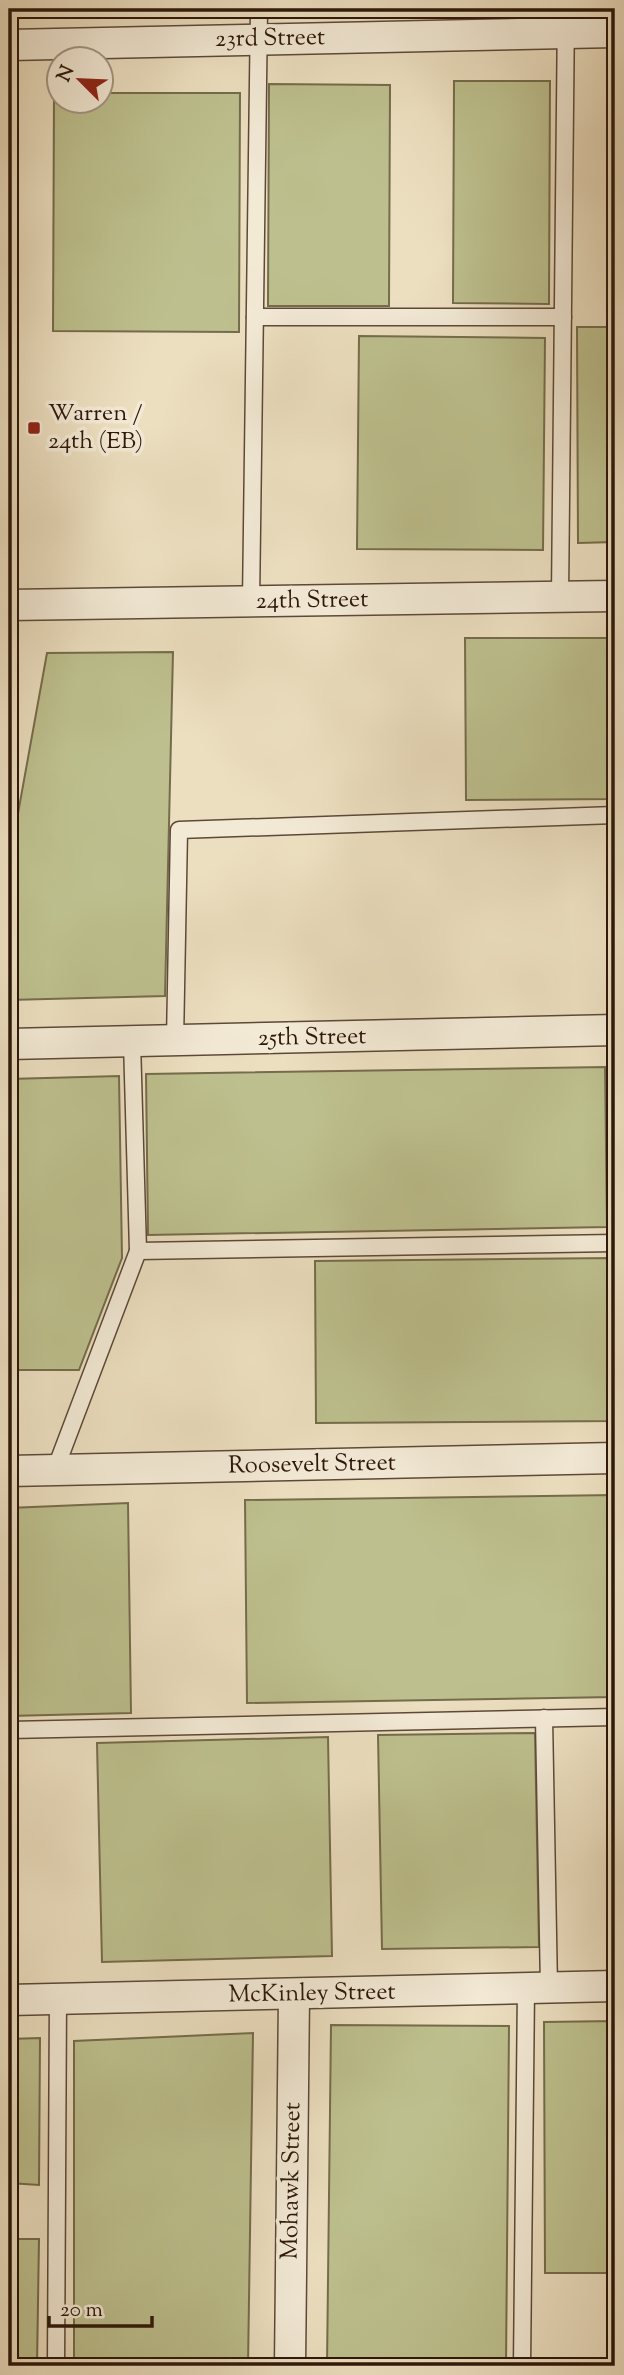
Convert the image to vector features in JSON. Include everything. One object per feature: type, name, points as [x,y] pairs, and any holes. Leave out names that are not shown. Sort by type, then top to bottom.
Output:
[{"type":"street","name":"23rd Street","points":[[9,45],[258,40],[566,21],[615,32]]},
{"type":"street","name":"24th Street","points":[[9,605],[615,596]]},
{"type":"street","name":"25th Street","points":[[9,1044],[615,1030]]},
{"type":"street","name":"Roosevelt Street","points":[[9,1472],[615,1458]]},
{"type":"street","name":"McKinley Street","points":[[9,2000],[294,1996],[615,1986]]},
{"type":"street","name":"Mohawk Street","points":[[290,2366],[294,1996]]},
{"type":"lane","points":[[251,602],[259,9]]},
{"type":"lane","points":[[560,597],[566,21]]},
{"type":"lane","points":[[255,317],[563,317]]},
{"type":"lane","points":[[174,1041],[179,830],[615,815]]},
{"type":"lane","points":[[55,1470],[138,1251],[132,1042]]},
{"type":"lane","points":[[138,1251],[615,1243]]},
{"type":"lane","points":[[9,1730],[615,1717]]},
{"type":"lane","points":[[522,2366],[537,1988],[544,1718]]},
{"type":"lane","points":[[56,2366],[58,1998]]},
{"type":"green space","points":[[454,81],[550,81],[549,304],[453,303]]},
{"type":"green space","points":[[269,84],[390,85],[389,306],[268,306]]},
{"type":"green space","points":[[116,93],[240,93],[239,332],[53,331],[54,116],[116,116]]},
{"type":"green space","points":[[577,327],[615,327],[615,542],[578,543]]},
{"type":"green space","points":[[359,336],[545,338],[543,550],[357,549]]},
{"type":"green space","points":[[465,638],[615,638],[615,799],[466,800]]},
{"type":"green space","points":[[173,652],[165,996],[9,1000],[9,863],[47,653]]},
{"type":"green space","points":[[605,1067],[607,1227],[148,1235],[146,1074]]},
{"type":"green space","points":[[119,1076],[122,1258],[79,1370],[9,1370],[9,1079]]},
{"type":"green space","points":[[615,1258],[615,1421],[316,1423],[315,1261]]},
{"type":"green space","points":[[615,1495],[615,1697],[247,1703],[245,1500]]},
{"type":"green space","points":[[128,1503],[131,1713],[9,1716],[9,1508]]},
{"type":"green space","points":[[535,1733],[539,1947],[382,1949],[378,1735]]},
{"type":"green space","points":[[328,1737],[332,1956],[102,1962],[97,1743]]},
{"type":"green space","points":[[615,2021],[615,2273],[545,2273],[544,2022]]},
{"type":"green space","points":[[331,2025],[509,2026],[506,2366],[327,2366]]},
{"type":"green space","points":[[253,2033],[248,2366],[74,2366],[74,2041]]},
{"type":"green space","points":[[40,2038],[39,2185],[9,2183],[9,2039]]},
{"type":"green space","points":[[9,2239],[39,2239],[37,2366],[9,2366]]},
{"type":"place","name":"Warren / 24th (EB)","points":[[34,428]]}]
